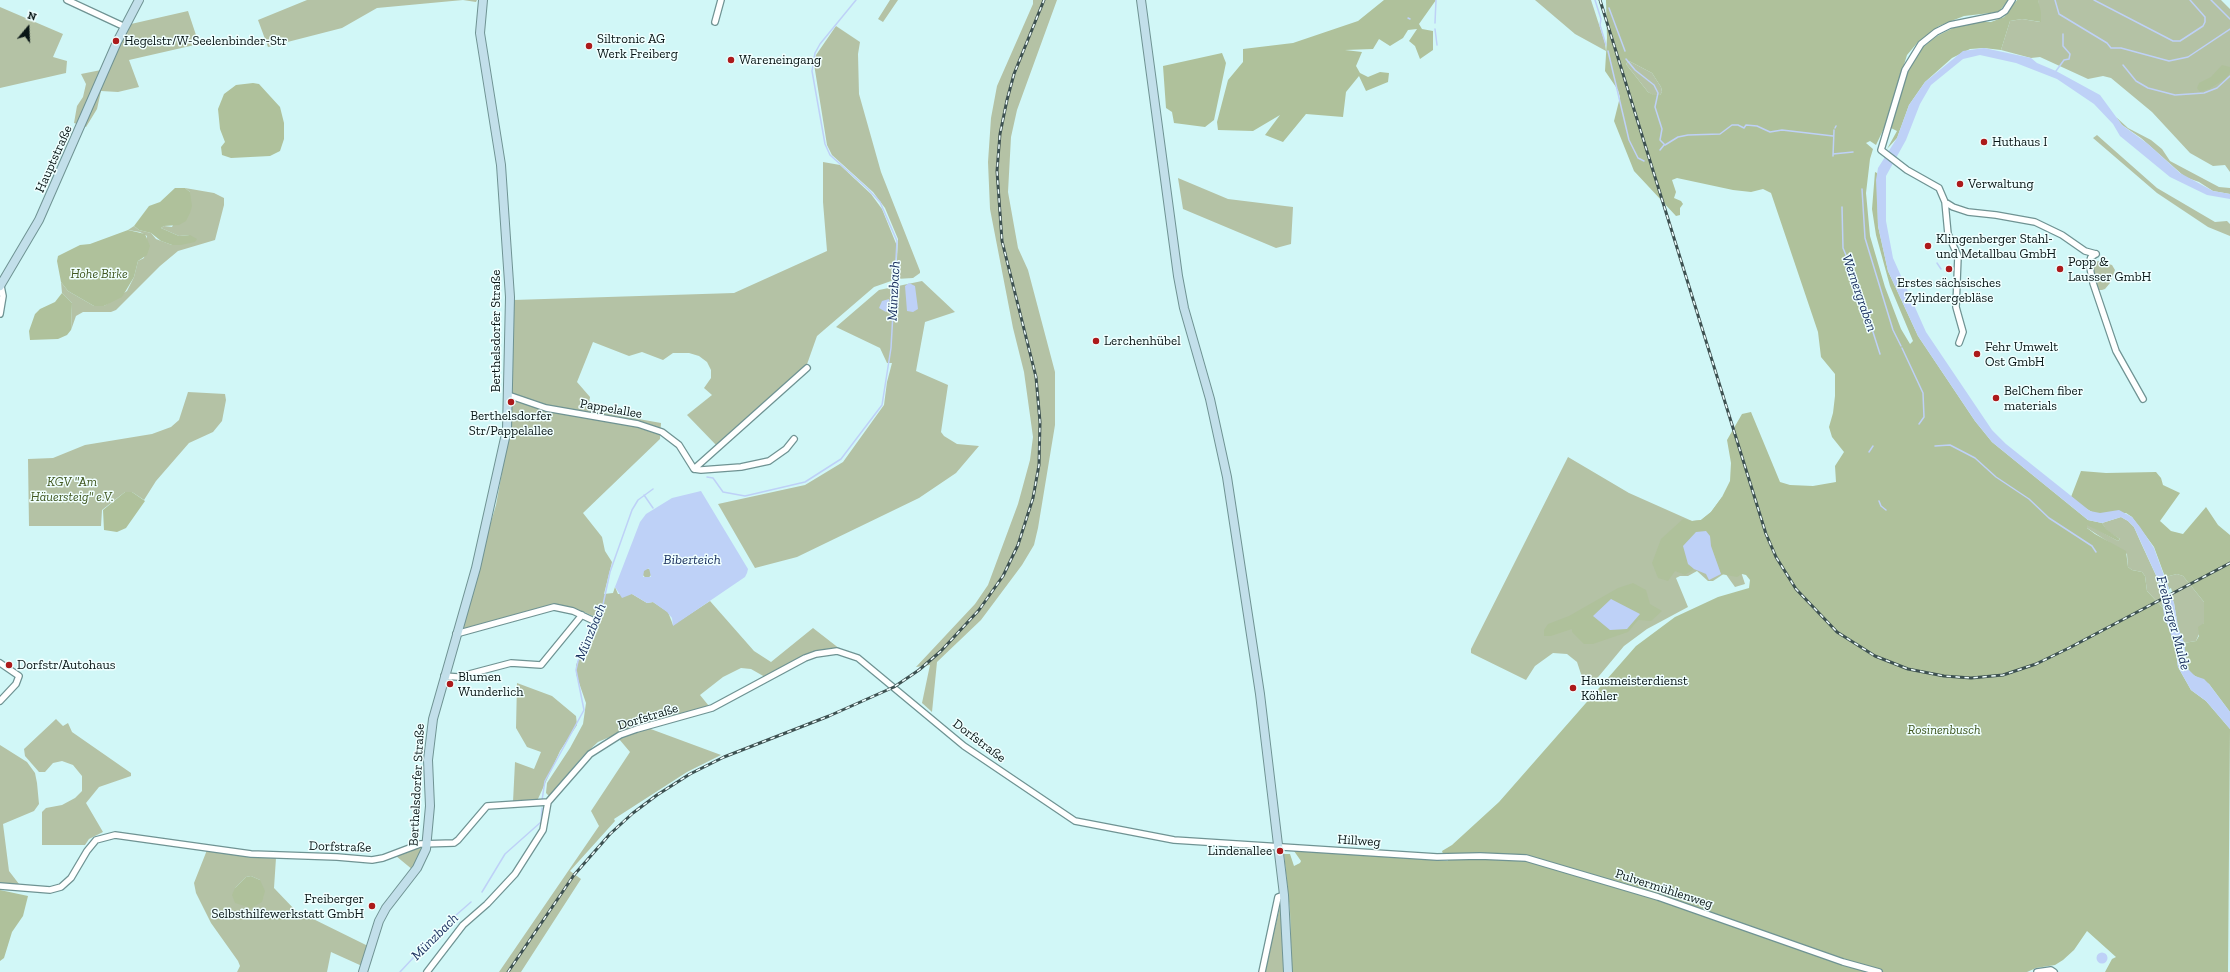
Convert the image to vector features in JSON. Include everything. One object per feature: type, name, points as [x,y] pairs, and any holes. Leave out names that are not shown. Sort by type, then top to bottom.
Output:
[{"type":"street","points":[[67,0],[125,27]]},
{"type":"street","name":"Hauptstraße","points":[[0,286],[39,220],[120,36],[139,0]]},
{"type":"street","name":"Berthelsdorfer Straße","points":[[363,972],[379,921],[417,868],[427,844],[430,806],[428,760],[433,719],[476,568],[506,441],[509,414],[510,297],[501,165],[480,33],[483,0]]},
{"type":"street","points":[[715,22],[721,0]]},
{"type":"street","points":[[1140,0],[1178,276],[1184,308],[1210,399],[1227,477],[1260,694],[1279,846],[1284,895],[1288,972]]},
{"type":"street","points":[[1959,343],[1963,332],[1956,307],[1958,256],[1948,234],[1945,202],[1939,188],[1900,164],[1881,150],[1905,70],[1921,44],[1936,32],[1950,25],[1999,15],[2005,11],[2012,0]]},
{"type":"street","points":[[1945,202],[1968,212],[2002,215],[2035,222],[2062,235],[2085,251],[2096,254],[2091,257],[2089,263],[2093,283],[2116,351],[2143,399]]},
{"type":"street","points":[[0,286],[3,296],[0,314]]},
{"type":"street","points":[[694,469],[722,446],[807,368]]},
{"type":"street","name":"Pappelallee","points":[[508,395],[546,408],[638,424],[662,432],[679,444],[694,469]]},
{"type":"street","points":[[694,469],[722,469],[769,461],[786,449],[794,439]]},
{"type":"street","points":[[456,634],[546,608],[564,608],[594,621]]},
{"type":"street","points":[[444,676],[458,677],[511,663],[534,666],[541,665],[582,615]]},
{"type":"street","name":"Dorfstraße","points":[[0,886],[50,890],[61,887],[71,878],[92,844],[107,836],[131,836],[251,854],[337,857],[372,860],[383,858],[420,844],[449,843],[458,840],[487,806],[544,803],[590,754],[620,735],[712,708],[805,658],[816,654],[837,651],[849,654],[863,662],[964,746],[1075,821],[1174,840],[1279,846]]},
{"type":"street","points":[[0,663],[19,676],[16,684],[0,701]]},
{"type":"street","points":[[427,972],[463,925],[487,904],[516,874],[544,830],[544,803]]},
{"type":"street","name":"Hillweg","points":[[1279,846],[1437,857]]},
{"type":"street","name":"Pulvermühlenweg","points":[[1437,857],[1510,856],[1542,862],[1658,897],[1843,962],[1879,972]]},
{"type":"street","points":[[1262,972],[1278,897],[1284,895]]},
{"type":"street","points":[[2037,972],[2051,970],[2054,972]]},
{"type":"green space","points":[[307,0],[463,0],[377,8],[342,28],[268,47],[258,20]]},
{"type":"green space","points":[[463,0],[477,0],[476,2]]},
{"type":"green space","points":[[890,0],[898,0],[883,22],[878,19]]},
{"type":"green space","points":[[1033,0],[1057,0],[1017,110],[1011,137],[1008,192],[1018,248],[1028,270],[1055,372],[1055,425],[1034,545],[1022,565],[981,620],[937,662],[932,712],[922,703],[930,665],[916,667],[975,604],[988,585],[1018,504],[1030,460],[1033,437],[1024,372],[1013,328],[990,209],[988,162],[991,118],[997,86],[1033,4]]},
{"type":"green space","points":[[1384,0],[1436,0],[1419,24],[1422,29],[1433,31],[1433,50],[1420,59],[1415,46],[1409,41],[1417,29],[1408,30],[1403,38],[1390,46],[1379,39],[1373,49],[1345,50],[1362,52],[1356,66],[1360,73],[1368,77],[1380,72],[1389,73],[1388,82],[1366,91],[1359,76],[1346,92],[1343,117],[1306,114],[1283,142],[1265,135],[1280,115],[1253,131],[1218,130],[1217,122],[1228,80],[1243,62],[1243,49],[1293,43],[1358,21]]},
{"type":"green space","points":[[1535,0],[1591,0],[1605,43],[1606,51],[1575,34]]},
{"type":"green space","name":"Rosinenbusch","points":[[1606,0],[2008,0],[1999,12],[1964,16],[1939,26],[1918,42],[1907,55],[1885,126],[1876,145],[1870,141],[1866,143],[1873,149],[1870,159],[1866,193],[1870,236],[1885,287],[1901,329],[1910,344],[1913,341],[1890,286],[1876,235],[1872,209],[1875,172],[1877,173],[1878,226],[1888,271],[1918,336],[1975,421],[1992,442],[2088,520],[2102,523],[2107,530],[2120,539],[2118,541],[2087,525],[2087,528],[2095,534],[2126,551],[2128,567],[2132,570],[2142,572],[2145,576],[2147,591],[2163,608],[2175,646],[2178,667],[2191,690],[2206,701],[2230,729],[2228,972],[2105,972],[2112,959],[2116,957],[2087,931],[2074,950],[2063,960],[2055,965],[2036,968],[2027,972],[1292,972],[1290,911],[1284,854],[1290,854],[1294,866],[1301,861],[1294,851],[1448,861],[1448,855],[1443,854],[1442,851],[1452,845],[1499,802],[1636,646],[1675,617],[1718,597],[1749,588],[1750,580],[1746,575],[1742,574],[1737,577],[1721,574],[1711,546],[1710,536],[1685,550],[1688,564],[1694,569],[1685,575],[1675,571],[1668,581],[1658,578],[1652,563],[1661,539],[1683,519],[1692,521],[1701,520],[1711,512],[1722,497],[1730,481],[1731,463],[1727,440],[1742,414],[1751,412],[1780,482],[1790,485],[1813,486],[1836,482],[1835,466],[1844,452],[1832,437],[1829,427],[1833,413],[1835,396],[1835,374],[1821,357],[1818,332],[1771,193],[1763,189],[1751,192],[1733,190],[1677,178],[1672,180],[1676,192],[1674,198],[1681,201],[1683,204],[1680,208],[1680,215],[1676,216],[1634,171],[1614,121],[1620,97],[1618,90],[1605,71],[1607,38]],"holes":[[[1629,61],[1652,73],[1661,87],[1662,92],[1660,95],[1654,95],[1648,92],[1626,64]]]},
{"type":"green space","points":[[2017,0],[2038,0],[2041,12],[2041,22],[2022,19],[2010,21],[2001,50],[1984,48],[1970,49],[1952,58],[1925,82],[1909,105],[1897,138],[1887,149],[1897,131],[1891,128],[1907,72],[1923,47],[1937,36],[1957,26],[1975,22],[1991,22],[2004,17]]},
{"type":"green space","points":[[2038,0],[2221,0],[2230,9],[2230,172],[2225,165],[2213,166],[2190,153],[2152,112],[2111,78],[2103,76],[2088,79],[2040,57],[2031,58],[2001,50],[2010,21],[2022,19],[2040,22]]},
{"type":"green space","points":[[0,7],[63,34],[53,57],[67,61],[66,73],[0,88]]},
{"type":"green space","points":[[188,11],[199,44],[129,60],[139,87],[118,92],[101,91],[97,109],[86,127],[74,123],[77,106],[83,97],[86,84],[81,74],[101,70],[121,44],[131,24]]},
{"type":"green space","points":[[836,26],[860,42],[858,54],[859,94],[881,172],[920,271],[920,273],[913,278],[896,279],[898,239],[885,208],[873,192],[832,155],[827,145],[814,64],[816,55]]},
{"type":"green space","points":[[1222,53],[1226,63],[1214,120],[1205,127],[1174,123],[1172,112],[1166,108],[1163,66]]},
{"type":"green space","points":[[1629,61],[1652,73],[1661,87],[1662,92],[1660,95],[1653,95],[1648,92],[1626,64]]},
{"type":"green space","points":[[2222,65],[2230,67],[2230,73],[2225,79],[2209,89],[2200,92],[2197,88],[2199,83],[2211,77]]},
{"type":"green space","points":[[253,83],[259,84],[280,107],[284,123],[284,139],[280,151],[270,156],[231,158],[222,155],[221,147],[225,142],[220,129],[218,109],[224,94],[236,85]]},
{"type":"green space","points":[[2116,117],[2128,128],[2151,140],[2162,149],[2170,161],[2219,187],[2230,188],[2230,194],[2213,191],[2199,182],[2185,177],[2141,138],[2122,125]]},
{"type":"green space","points":[[2097,135],[2157,188],[2215,222],[2227,221],[2230,224],[2230,236],[2208,227],[2157,193],[2093,138]]},
{"type":"green space","points":[[823,162],[840,165],[871,194],[882,209],[897,246],[894,280],[874,287],[817,336],[806,367],[718,447],[687,415],[712,395],[704,388],[711,378],[711,370],[707,362],[699,356],[689,353],[673,353],[663,360],[642,352],[629,356],[593,342],[577,382],[590,397],[588,410],[661,423],[660,439],[583,513],[602,537],[605,551],[612,562],[604,594],[613,593],[615,587],[618,594],[632,594],[647,603],[653,602],[668,612],[673,625],[710,601],[754,651],[771,662],[813,628],[840,649],[836,654],[817,656],[765,677],[751,669],[741,668],[723,677],[700,695],[713,711],[648,728],[721,755],[687,772],[614,819],[615,821],[570,871],[581,879],[521,972],[499,972],[599,826],[591,811],[630,752],[619,739],[612,736],[598,742],[583,756],[549,796],[546,793],[547,783],[570,748],[583,724],[586,703],[576,674],[576,665],[597,618],[584,612],[554,604],[459,631],[496,505],[511,423],[513,300],[734,293],[827,251],[823,202]]},
{"type":"green space","points":[[1178,178],[1228,199],[1293,207],[1291,244],[1276,248],[1183,209]]},
{"type":"green space","points":[[175,188],[185,188],[190,192],[192,206],[190,213],[186,221],[179,225],[164,226],[161,228],[179,236],[190,235],[197,239],[195,242],[172,245],[161,241],[151,233],[139,230],[134,226],[149,206],[160,202]]},
{"type":"green space","points":[[185,188],[214,193],[224,198],[224,205],[215,240],[178,251],[160,266],[116,310],[111,312],[83,312],[76,316],[71,330],[72,303],[62,293],[61,282],[68,291],[94,306],[104,306],[127,291],[134,277],[138,261],[144,258],[147,236],[140,232],[128,230],[134,226],[139,230],[151,233],[156,239],[172,245],[190,235],[179,236],[161,228],[164,226],[172,227],[190,192]]},
{"type":"green space","name":"Hohe Birke","points":[[128,230],[145,234],[150,246],[147,255],[138,261],[134,277],[122,297],[104,306],[94,306],[68,291],[61,282],[57,261],[58,256],[80,245],[90,244]]},
{"type":"green space","points":[[2098,261],[2112,265],[2115,270],[2110,283],[2105,289],[2102,290],[2098,290],[2092,265]]},
{"type":"green space","points":[[922,281],[955,312],[925,322],[916,371],[948,385],[941,432],[944,436],[957,444],[979,446],[956,473],[919,498],[797,557],[755,568],[718,504],[805,485],[843,462],[884,405],[887,382],[892,363],[887,363],[880,348],[836,327],[879,290]]},
{"type":"green space","points":[[62,293],[72,303],[71,330],[67,335],[58,339],[30,340],[29,331],[35,314],[40,309],[55,302]]},
{"type":"green space","name":"KGV \"Am Häuersteig\" e.V.","points":[[188,392],[225,394],[226,400],[222,421],[213,432],[189,443],[156,481],[144,500],[132,492],[125,492],[102,510],[101,526],[29,526],[28,459],[53,458],[85,445],[152,434],[171,427],[179,420]]},
{"type":"green space","points":[[1568,457],[1629,493],[1692,521],[1701,520],[1711,512],[1722,497],[1729,535],[1745,584],[1735,587],[1725,573],[1713,581],[1708,581],[1697,571],[1688,576],[1680,576],[1676,578],[1688,607],[1647,629],[1624,646],[1594,682],[1582,677],[1577,662],[1567,654],[1553,653],[1535,666],[1526,680],[1471,653],[1471,649]]},
{"type":"green space","points":[[2081,471],[2106,473],[2156,472],[2161,478],[2163,485],[2180,493],[2160,521],[2171,531],[2183,534],[2206,507],[2218,525],[2230,535],[2230,712],[2209,684],[2190,673],[2186,663],[2184,643],[2196,641],[2199,636],[2198,627],[2204,623],[2204,602],[2183,576],[2177,574],[2165,577],[2154,547],[2132,517],[2126,513],[2096,514],[2083,507],[2071,497]]},
{"type":"green space","points":[[125,492],[132,492],[145,501],[126,528],[117,532],[104,530],[103,510]]},
{"type":"green space","points":[[2121,517],[2134,527],[2160,584],[2163,608],[2147,591],[2145,576],[2142,572],[2132,570],[2128,567],[2127,554],[2087,528],[2087,524],[2118,541],[2120,539],[2107,531],[2102,523]]},
{"type":"green space","points":[[647,568],[652,573],[647,578],[642,573]]},
{"type":"green space","points":[[2177,574],[2183,576],[2204,602],[2204,623],[2196,641],[2184,643],[2178,627],[2174,603],[2165,577]]},
{"type":"green space","points":[[1633,583],[1646,590],[1650,604],[1662,611],[1651,621],[1638,620],[1628,632],[1593,644],[1584,644],[1572,632],[1572,629],[1551,636],[1544,636],[1544,630],[1548,624],[1569,616],[1618,588]]},
{"type":"green space","points":[[517,683],[552,696],[576,716],[577,725],[560,751],[537,801],[513,802],[515,762],[534,769],[541,752],[527,747],[516,728]]},
{"type":"green space","points":[[56,719],[63,726],[68,723],[72,732],[131,773],[131,776],[99,787],[86,803],[103,832],[89,839],[85,845],[42,845],[42,812],[46,808],[62,805],[75,798],[82,791],[82,776],[73,765],[62,761],[53,763],[45,772],[39,772],[25,756],[24,749]]},
{"type":"green space","points":[[0,745],[27,762],[35,773],[37,783],[39,804],[34,811],[3,824],[9,871],[19,884],[0,883]]},
{"type":"green space","points":[[420,846],[422,848],[413,870],[396,856]]},
{"type":"green space","points":[[207,850],[276,858],[274,888],[295,910],[368,946],[362,966],[331,952],[327,972],[237,972],[240,966],[238,961],[211,923],[196,893],[194,883]],"holes":[[[251,876],[260,880],[235,888],[246,877]]]},
{"type":"green space","points":[[251,876],[260,880],[265,891],[262,902],[251,908],[235,903],[232,895],[235,888],[246,877]]},
{"type":"green space","points":[[0,890],[28,896],[23,916],[12,932],[4,958],[0,961]]},
{"type":"green space","points":[[1282,899],[1286,972],[1264,972]]},
{"type":"water","name":"Freiberger Mulde","points":[[1984,48],[2031,58],[2037,63],[2056,71],[2100,95],[2122,125],[2148,144],[2180,173],[2213,191],[2230,194],[2230,199],[2207,195],[2170,177],[2120,136],[2113,124],[2094,104],[2057,79],[2016,63],[1980,55],[1963,59],[1931,85],[1920,104],[1906,140],[1886,176],[1886,221],[1893,258],[1926,332],[1992,430],[2006,444],[2090,511],[2100,513],[2119,510],[2132,517],[2140,527],[2154,548],[2174,603],[2178,627],[2184,643],[2188,669],[2195,676],[2204,679],[2209,684],[2230,712],[2230,729],[2206,701],[2191,690],[2178,667],[2175,646],[2164,615],[2160,584],[2134,527],[2121,517],[2102,523],[2088,520],[1992,442],[1975,421],[1918,336],[1888,271],[1878,226],[1876,180],[1878,168],[1897,138],[1909,105],[1925,82],[1963,51]]},
{"type":"water","points":[[909,283],[915,286],[918,309],[913,312],[907,311],[905,286]]},
{"type":"water","points":[[889,299],[890,304],[886,312],[879,308],[882,301]]},
{"type":"water","name":"Biberteich","points":[[701,491],[748,569],[745,577],[673,626],[672,618],[667,612],[653,602],[647,603],[632,594],[622,598],[615,587],[640,522],[646,514],[672,498]],"holes":[[[649,568],[651,577],[643,577],[644,571]]]},
{"type":"water","points":[[1706,531],[1710,536],[1711,546],[1721,574],[1709,580],[1706,574],[1694,569],[1688,564],[1683,546],[1696,532]]},
{"type":"water","points":[[1611,599],[1640,614],[1627,629],[1610,630],[1593,616]]},
{"type":"water","points":[[2102,952],[2106,954],[2108,958],[2106,962],[2102,964],[2098,962],[2096,958],[2098,954]]},
{"type":"pier","points":[[2171,588],[2173,595],[2161,601],[2160,594]]},
{"type":"waterway","name":"Münzbach","points":[[707,477],[713,478],[723,492],[745,496],[805,482],[841,459],[882,405],[891,348],[897,241],[880,202],[868,189],[830,155],[825,144],[812,71],[815,53],[820,44],[856,0]]},
{"type":"waterway","points":[[1435,23],[1436,0]]},
{"type":"waterway","points":[[1595,0],[1601,19],[1600,25],[1606,45]]},
{"type":"waterway","points":[[2055,0],[2059,14],[2107,43],[2111,48],[2121,48],[2169,61],[2188,57],[2230,29]]},
{"type":"waterway","points":[[2094,0],[2173,41],[2180,41],[2203,26],[2205,22],[2205,17],[2190,0]]},
{"type":"waterway","points":[[2211,0],[2230,19]]},
{"type":"waterway","points":[[1609,8],[1625,51]]},
{"type":"waterway","points":[[1435,29],[1437,45]]},
{"type":"waterway","points":[[2056,71],[2064,60],[2069,59],[2070,54],[2063,46],[2063,34]]},
{"type":"waterway","points":[[1608,51],[1629,140],[1638,158],[1644,161]]},
{"type":"waterway","points":[[1626,59],[1635,70],[1654,85],[1658,93],[1655,107],[1662,129],[1660,140],[1665,145],[1678,137],[1688,135],[1720,134],[1732,125],[1738,125],[1744,128],[1746,125],[1757,126],[1770,132],[1782,130],[1833,136]]},
{"type":"waterway","points":[[2123,65],[2136,81],[2148,88],[2175,95],[2204,93],[2217,88],[2230,76]]},
{"type":"waterway","name":"Wernergraben","points":[[1833,156],[1834,130]]},
{"type":"waterway","points":[[1660,150],[1664,145]]},
{"type":"waterway","points":[[1833,154],[1853,152]]},
{"type":"waterway","points":[[1862,189],[1865,238],[1893,330],[1901,346]]},
{"type":"waterway","name":"Wernergraben","points":[[1842,207],[1843,248],[1857,282],[1880,354]]},
{"type":"waterway","points":[[1937,263],[1941,269]]},
{"type":"waterway","points":[[1902,348],[1923,393],[1924,417],[1919,424]]},
{"type":"waterway","points":[[1935,446],[1950,445],[1975,458],[1996,477],[2029,499],[2049,518],[2092,546],[2096,552]]},
{"type":"waterway","name":"Wernergraben","points":[[1869,452],[1873,446]]},
{"type":"waterway","name":"Münzbach","points":[[542,800],[545,781],[584,710],[576,670],[578,661],[601,614],[610,572],[632,510],[638,500],[653,489]]},
{"type":"waterway","points":[[644,495],[653,508]]},
{"type":"waterway","name":"Wernergraben","points":[[1879,501],[1881,506],[1886,510]]},
{"type":"waterway","name":"Münzbach","points":[[482,892],[505,854],[541,822],[542,808]]},
{"type":"waterway","name":"Münzbach","points":[[400,972],[439,930],[471,902]]},
{"type":"railway","points":[[508,972],[574,875],[610,834],[633,813],[657,795],[690,774],[724,757],[829,716],[894,687],[919,670],[941,651],[979,610],[1003,576],[1018,545],[1033,498],[1039,465],[1040,422],[1036,377],[1002,241],[997,171],[1000,134],[1014,74],[1044,0]]},
{"type":"railway","points":[[1600,0],[1766,534],[1776,557],[1796,589],[1837,632],[1875,656],[1908,669],[1944,676],[1971,678],[2003,675],[2036,664],[2069,648],[2230,563]]},
{"type":"place","name":"Hegelstr/W-Seelenbinder-Str","points":[[116,41]]},
{"type":"place","name":"Siltronic AG Werk Freiberg","points":[[589,46]]},
{"type":"place","name":"Wareneingang","points":[[731,60]]},
{"type":"place","name":"Huthaus I","points":[[1984,142]]},
{"type":"place","name":"Verwaltung","points":[[1960,184]]},
{"type":"place","name":"Klingenberger Stahl- und Metallbau GmbH","points":[[1928,246]]},
{"type":"place","name":"Erstes sächsisches Zylindergebläse","points":[[1949,269]]},
{"type":"place","name":"Popp & Lausser GmbH","points":[[2060,269]]},
{"type":"place","name":"Lerchenhübel","points":[[1096,341]]},
{"type":"place","name":"Fehr Umwelt Ost GmbH","points":[[1977,354]]},
{"type":"place","name":"BelChem fiber materials","points":[[1996,398]]},
{"type":"place","name":"Berthelsdorfer Str/Pappelallee","points":[[511,402]]},
{"type":"place","name":"Dorfstr/Autohaus","points":[[9,665]]},
{"type":"place","name":"Blumen Wunderlich","points":[[450,684]]},
{"type":"place","name":"Hausmeisterdienst Köhler","points":[[1573,688]]},
{"type":"place","name":"Lindenallee","points":[[1280,851]]},
{"type":"place","name":"Freiberger Selbsthilfewerkstatt GmbH","points":[[372,906]]}]
